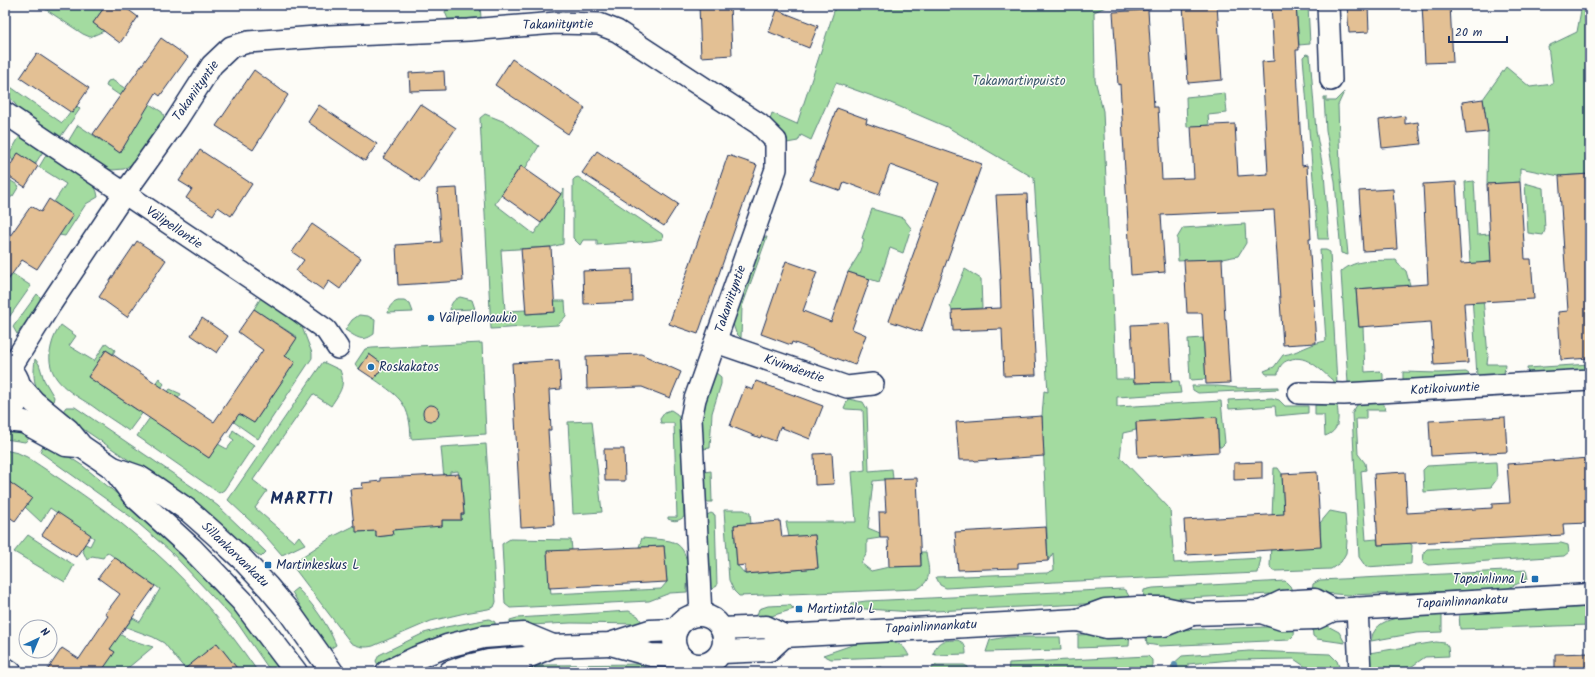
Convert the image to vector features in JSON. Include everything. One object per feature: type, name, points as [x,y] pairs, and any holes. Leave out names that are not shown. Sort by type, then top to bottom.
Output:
[{"type":"street","points":[[1328,5],[1331,80]]},
{"type":"street","name":"Takaniityntie","points":[[11,373],[50,305],[124,194],[176,121],[212,65],[231,47],[248,42],[329,36],[469,30],[556,23],[599,24],[617,31],[729,104],[759,124],[776,142],[776,169],[695,399],[691,419],[701,615]]},
{"type":"street","name":"Välipellontie","points":[[5,113],[304,314],[326,330],[338,348]]},
{"type":"street","name":"Kivimäentie","points":[[716,342],[847,387],[874,384]]},
{"type":"street","points":[[5,416],[13,409],[20,395],[11,373]]},
{"type":"street","name":"Sillankorvankatu","points":[[11,373],[34,402],[68,430],[81,446],[113,468],[139,477],[156,488],[189,512],[232,549],[268,586],[290,613],[332,672]]},
{"type":"street","name":"Kotikoivuntie","points":[[1299,393],[1344,394],[1590,380]]},
{"type":"street","name":"Sillankorvankatu","points":[[5,420],[24,422],[66,445],[81,446]]},
{"type":"street","name":"Sillankorvankatu","points":[[113,468],[133,495],[191,548],[242,601],[296,672]]},
{"type":"street","name":"Tapainlinnankatu","points":[[722,629],[766,627],[784,636],[1078,620],[1107,627],[1164,625],[1192,614],[1261,612],[1282,619],[1316,618],[1333,610],[1357,608],[1590,596]]},
{"type":"street","points":[[1357,608],[1360,672]]},
{"type":"street","points":[[693,615],[701,615],[713,619],[722,629],[725,636],[722,652],[717,659],[710,664],[702,669],[685,662],[679,656],[674,644],[676,630],[686,619],[693,615]]},
{"type":"street","points":[[450,672],[489,661],[525,658],[552,646],[610,644],[650,631],[676,630]]},
{"type":"street","points":[[387,672],[416,658],[447,646],[484,637],[524,634],[552,646]]},
{"type":"street","points":[[722,652],[769,650],[784,636]]},
{"type":"street","points":[[610,644],[651,655],[679,656]]},
{"type":"street","points":[[5,668],[11,672]]},
{"type":"green space","points":[[39,5],[106,5],[93,23],[104,31],[90,37]]},
{"type":"green space","points":[[455,5],[480,5],[481,18],[448,19],[445,12],[446,10],[455,9]]},
{"type":"green space","name":"Takamartinpuisto","points":[[836,5],[1110,5],[1094,12],[1095,80],[1103,111],[1116,379],[1134,379],[1134,383],[1179,381],[1181,393],[1117,397],[1117,407],[1221,401],[1225,443],[1219,447],[1217,417],[1136,422],[1136,430],[1123,433],[1120,457],[1170,509],[1174,563],[1261,558],[1258,573],[946,588],[940,585],[936,577],[1047,573],[1054,570],[1053,553],[1048,561],[1042,416],[1044,391],[1048,392],[1034,178],[949,128],[886,101],[836,83],[811,140],[801,135],[798,141],[787,143],[782,132],[770,120],[772,113],[797,124]]},
{"type":"green space","points":[[1296,5],[1308,5],[1310,44],[1299,45]]},
{"type":"green space","points":[[1582,5],[1590,5],[1590,174],[1559,176],[1520,168],[1520,182],[1487,184],[1488,132],[1483,99],[1506,67],[1530,87],[1553,84],[1548,46],[1577,32]]},
{"type":"green space","points":[[1306,54],[1310,55],[1316,131],[1324,173],[1329,239],[1318,239],[1303,57]]},
{"type":"green space","points":[[112,80],[162,112],[164,119],[135,162],[124,169],[112,170],[102,167],[70,145],[69,140],[78,125],[120,153],[144,112],[106,86],[108,81]]},
{"type":"green space","points":[[5,83],[62,123],[70,112],[73,113],[77,106],[80,109],[59,139],[22,113],[5,91]]},
{"type":"green space","points":[[1344,92],[1338,105],[1340,167],[1348,255],[1341,253],[1335,182],[1326,130],[1324,97],[1326,97],[1326,101],[1335,101]]},
{"type":"green space","points":[[1225,93],[1227,113],[1208,115],[1209,125],[1187,127],[1186,97]]},
{"type":"green space","points":[[485,114],[505,122],[539,146],[525,169],[520,167],[495,204],[534,234],[564,189],[563,244],[551,247],[501,250],[505,311],[526,310],[527,314],[555,312],[554,301],[565,301],[566,316],[558,325],[491,329],[480,118]]},
{"type":"green space","points":[[21,134],[44,150],[35,164],[18,153],[13,161],[9,155]]},
{"type":"green space","points":[[48,152],[94,185],[97,192],[98,197],[86,204],[65,236],[59,235],[73,215],[54,202],[66,184],[39,167]]},
{"type":"green space","points":[[5,177],[19,186],[13,196],[5,201]]},
{"type":"green space","points":[[578,177],[662,234],[662,239],[597,245],[597,240],[583,240],[580,245],[573,238],[573,180]]},
{"type":"green space","points":[[1474,181],[1477,235],[1490,234],[1492,261],[1480,263],[1488,356],[1487,364],[1505,364],[1504,376],[1477,376],[1465,182]]},
{"type":"green space","points":[[1525,183],[1543,188],[1545,230],[1543,235],[1528,233]]},
{"type":"green space","points":[[872,209],[903,218],[911,228],[903,253],[890,248],[879,282],[848,272],[858,256],[864,239],[862,238]]},
{"type":"green space","points":[[1245,224],[1246,243],[1238,256],[1222,259],[1178,261],[1177,238],[1183,228]]},
{"type":"green space","points":[[762,237],[767,237],[742,307],[741,338],[736,333],[732,321]]},
{"type":"green space","points":[[1320,250],[1330,252],[1337,384],[1309,361],[1296,358],[1284,362],[1280,367],[1278,374],[1266,374],[1264,371],[1274,367],[1283,355],[1326,341]]},
{"type":"green space","points":[[1397,260],[1397,263],[1406,271],[1410,285],[1356,289],[1359,327],[1363,327],[1365,372],[1380,371],[1383,374],[1383,382],[1350,385],[1348,383],[1341,272],[1353,264],[1360,262]]},
{"type":"green space","points":[[965,269],[981,279],[982,308],[952,310],[950,306]]},
{"type":"green space","points":[[13,274],[31,286],[5,323],[5,284]]},
{"type":"green space","points":[[37,294],[41,301],[17,334],[13,327]]},
{"type":"green space","points":[[262,296],[300,322],[312,353],[312,358],[258,439],[221,413],[226,405],[254,423],[295,362],[285,356],[297,337],[254,309]]},
{"type":"green space","points":[[460,297],[472,300],[475,309],[450,310],[453,302]]},
{"type":"green space","points":[[398,301],[404,301],[410,304],[413,312],[388,313],[391,305]]},
{"type":"green space","points":[[359,315],[368,316],[375,320],[374,334],[370,337],[363,339],[356,337],[345,330],[352,320]]},
{"type":"green space","points":[[61,325],[76,336],[69,346],[94,361],[106,343],[115,350],[113,354],[106,350],[88,377],[137,410],[159,378],[164,384],[129,431],[66,389],[55,375],[51,367],[51,347],[55,335]]},
{"type":"green space","points":[[1203,338],[1206,379],[1190,380],[1188,339]]},
{"type":"green space","points":[[482,343],[486,434],[411,439],[409,418],[402,403],[391,391],[374,379],[384,365],[369,354],[359,369],[355,364],[365,349]]},
{"type":"green space","points":[[35,359],[39,364],[44,380],[54,397],[50,408],[38,390],[34,380]]},
{"type":"green space","points":[[323,362],[340,370],[342,385],[337,397],[331,406],[313,394],[253,480],[267,491],[255,508],[294,542],[299,536],[305,544],[282,555],[261,531],[228,500]]},
{"type":"green space","points":[[1590,364],[1590,370],[1528,374],[1527,368]]},
{"type":"green space","points":[[715,372],[721,377],[721,384],[712,413],[710,448],[703,449],[702,421],[708,390]]},
{"type":"green space","points":[[1403,372],[1466,372],[1469,374],[1469,377],[1403,382]]},
{"type":"green space","points":[[1192,386],[1239,388],[1278,387],[1278,389],[1198,393],[1193,390]]},
{"type":"green space","points":[[170,389],[181,394],[160,425],[209,458],[218,444],[227,449],[234,440],[230,437],[233,430],[254,445],[224,490],[219,493],[137,436]]},
{"type":"green space","points":[[1272,398],[1279,400],[1285,406],[1308,406],[1308,413],[1276,416],[1275,406],[1229,409],[1228,400]]},
{"type":"green space","points":[[848,399],[863,402],[867,409],[869,471],[892,469],[893,479],[873,481],[868,528],[880,533],[880,538],[867,540],[867,553],[861,563],[871,571],[889,567],[921,566],[921,552],[926,552],[929,573],[926,582],[917,589],[739,596],[734,591],[729,580],[724,510],[744,510],[750,513],[751,524],[734,525],[737,565],[745,574],[818,568],[815,535],[789,537],[786,522],[856,522],[852,472],[865,470],[863,410],[844,408]]},
{"type":"green space","points":[[1382,400],[1386,410],[1366,410],[1366,419],[1356,419],[1358,454],[1365,463],[1366,470],[1361,471],[1366,540],[1377,539],[1378,545],[1409,543],[1412,545],[1411,564],[1366,567],[1359,557],[1352,413],[1359,402]]},
{"type":"green space","points":[[1315,405],[1337,405],[1337,424],[1330,434],[1325,436],[1324,415],[1315,415]]},
{"type":"green space","points":[[66,407],[75,407],[197,490],[218,506],[266,552],[261,557],[139,467],[61,414]]},
{"type":"green space","points":[[671,410],[677,414],[681,422],[684,517],[675,521],[668,519],[668,517],[677,517],[674,423],[661,423],[660,419],[665,412]]},
{"type":"green space","points":[[592,421],[602,512],[573,514],[568,422]]},
{"type":"green space","points":[[5,429],[16,430],[32,436],[25,442],[5,439]]},
{"type":"green space","points":[[45,441],[83,466],[166,534],[236,605],[285,672],[271,672],[238,624],[170,551],[131,517],[40,452]]},
{"type":"green space","points":[[486,444],[496,602],[494,607],[431,621],[373,646],[362,647],[351,643],[291,564],[332,537],[354,526],[356,526],[357,532],[376,531],[376,537],[392,535],[392,530],[403,529],[403,518],[442,526],[442,520],[461,520],[461,514],[464,514],[461,477],[459,477],[458,471],[450,472],[450,478],[444,479],[441,447]]},
{"type":"green space","points":[[5,450],[27,457],[54,475],[108,513],[151,548],[168,564],[216,616],[258,672],[240,672],[217,643],[185,669],[164,643],[153,637],[126,627],[133,618],[140,622],[160,589],[107,552],[103,558],[92,556],[87,560],[82,549],[85,544],[90,546],[94,538],[50,508],[41,522],[25,507],[31,498],[5,479]]},
{"type":"green space","points":[[1496,462],[1497,479],[1491,487],[1424,492],[1423,470],[1427,466]]},
{"type":"green space","points":[[1274,468],[1278,468],[1282,474],[1286,548],[1321,546],[1320,523],[1330,511],[1345,514],[1347,541],[1346,553],[1341,562],[1331,569],[1273,571],[1270,567]]},
{"type":"green space","points":[[711,471],[712,502],[705,502],[704,472]]},
{"type":"green space","points":[[711,513],[715,515],[717,586],[710,590],[705,516]]},
{"type":"green space","points":[[28,535],[74,565],[65,582],[14,552]]},
{"type":"green space","points":[[642,538],[670,541],[677,544],[682,549],[687,562],[687,592],[670,593],[649,601],[510,608],[505,604],[502,544],[510,539],[571,540],[572,550],[547,552],[551,594],[661,589],[667,582],[664,546],[639,547]]},
{"type":"green space","points":[[1561,543],[1568,545],[1569,552],[1564,556],[1428,565],[1423,562],[1424,552],[1427,549]]},
{"type":"green space","points":[[1526,570],[1528,579],[1506,589],[1348,595],[1312,592],[1313,584],[1320,580]]},
{"type":"green space","points":[[1285,581],[1290,586],[1293,593],[1143,600],[1144,590],[1153,588]]},
{"type":"green space","points":[[297,588],[319,614],[336,645],[327,651],[292,592]]},
{"type":"green space","points":[[1123,589],[1130,598],[1127,602],[913,612],[850,608],[852,603],[866,601]]},
{"type":"green space","points":[[790,605],[794,609],[755,621],[759,609],[768,606]]},
{"type":"green space","points":[[1590,607],[1590,625],[1460,629],[1459,614]]},
{"type":"green space","points":[[629,611],[638,616],[643,624],[571,623],[510,626],[510,620],[517,618]]},
{"type":"green space","points":[[1442,614],[1442,632],[1416,633],[1371,641],[1373,633],[1386,621],[1395,618]]},
{"type":"green space","points":[[489,619],[495,622],[495,627],[422,645],[378,665],[376,661],[379,655],[424,633],[446,627]]},
{"type":"green space","points":[[1324,624],[1339,632],[1345,643],[1317,639],[1313,636],[1312,626]]},
{"type":"green space","points":[[1295,626],[1294,635],[1289,640],[1160,646],[1147,644],[1145,631]]},
{"type":"green space","points":[[116,632],[128,639],[153,647],[123,672],[101,672],[114,652],[108,648]]},
{"type":"green space","points":[[1130,632],[1129,646],[1078,648],[1078,635]]},
{"type":"green space","points":[[1007,637],[1060,637],[1061,650],[986,652],[990,640]]},
{"type":"green space","points":[[948,640],[957,640],[964,645],[966,654],[933,654],[939,643]]},
{"type":"green space","points":[[892,642],[901,645],[909,656],[831,659],[823,655],[858,643]]},
{"type":"green space","points":[[1436,642],[1445,643],[1448,647],[1449,656],[1425,657],[1404,672],[1370,672],[1369,653]]},
{"type":"green space","points":[[1249,651],[1330,654],[1337,661],[1341,672],[1313,672],[1294,659],[1231,660],[1188,664],[1188,672],[1170,672],[1172,665],[1182,656]]},
{"type":"green space","points":[[1148,656],[1152,660],[1152,672],[1008,672],[1009,663]]},
{"type":"green space","points":[[645,664],[644,672],[513,672],[512,668],[547,665]]},
{"type":"green space","points":[[936,665],[964,665],[968,667],[968,672],[931,672],[932,668]]},
{"type":"green space","points":[[881,667],[886,670],[886,672],[821,672]]},
{"type":"building","points":[[106,5],[122,5],[138,17],[120,43],[93,23]]},
{"type":"building","points":[[699,5],[730,5],[732,55],[701,57]]},
{"type":"building","points":[[1183,5],[1217,5],[1222,80],[1188,83]]},
{"type":"building","points":[[1271,5],[1296,5],[1299,50],[1296,50],[1302,166],[1307,165],[1311,239],[1309,239],[1316,343],[1283,345],[1274,210],[1161,215],[1165,272],[1131,275],[1120,84],[1118,85],[1113,12],[1148,10],[1154,107],[1158,107],[1162,179],[1194,178],[1191,126],[1235,124],[1238,176],[1268,174],[1262,62],[1274,61]]},
{"type":"building","points":[[1347,5],[1368,5],[1369,32],[1349,33]]},
{"type":"building","points":[[1422,5],[1450,5],[1453,62],[1425,63]]},
{"type":"building","points":[[777,10],[818,26],[809,48],[769,32]]},
{"type":"building","points":[[161,38],[188,57],[160,96],[156,93],[120,153],[93,134]]},
{"type":"building","points":[[37,53],[89,88],[72,113],[20,78]]},
{"type":"building","points":[[512,59],[585,108],[568,134],[495,85]]},
{"type":"building","points":[[254,70],[288,95],[253,150],[216,126]]},
{"type":"building","points":[[444,71],[445,90],[410,91],[409,73]]},
{"type":"building","points":[[1483,99],[1488,132],[1466,134],[1462,102]]},
{"type":"building","points":[[420,104],[456,128],[420,182],[383,158]]},
{"type":"building","points":[[319,105],[377,144],[365,161],[308,122]]},
{"type":"building","points":[[837,108],[867,119],[866,123],[982,164],[921,332],[889,321],[939,183],[890,165],[879,195],[844,182],[841,191],[810,180]]},
{"type":"building","points":[[1405,116],[1405,124],[1418,122],[1421,144],[1382,148],[1379,120]]},
{"type":"building","points":[[200,150],[252,184],[231,216],[218,207],[213,215],[186,198],[192,189],[179,181]]},
{"type":"building","points":[[597,151],[678,204],[664,226],[582,173]]},
{"type":"building","points":[[18,153],[38,166],[25,187],[5,174]]},
{"type":"building","points":[[728,155],[757,165],[698,334],[669,324]]},
{"type":"building","points":[[521,166],[561,194],[541,223],[501,195]]},
{"type":"building","points":[[1590,174],[1590,358],[1561,360],[1558,312],[1568,311],[1559,176]]},
{"type":"building","points":[[1456,182],[1461,264],[1491,262],[1487,184],[1520,182],[1525,259],[1531,259],[1534,299],[1464,303],[1468,363],[1434,365],[1431,322],[1359,327],[1356,289],[1428,284],[1423,184]]},
{"type":"building","points":[[457,188],[463,281],[398,285],[396,245],[441,242],[437,189]]},
{"type":"building","points":[[1393,189],[1397,249],[1363,251],[1359,191]]},
{"type":"building","points":[[1027,194],[1036,375],[1004,376],[1002,329],[953,331],[952,310],[1001,308],[1001,279],[996,195]]},
{"type":"building","points":[[49,199],[73,215],[37,269],[22,260],[5,284],[5,243],[31,206],[41,212]]},
{"type":"building","points":[[312,224],[361,258],[340,289],[329,281],[323,290],[296,271],[304,260],[292,252]]},
{"type":"building","points":[[137,241],[166,260],[127,317],[99,297]]},
{"type":"building","points":[[551,247],[555,312],[526,314],[521,249]]},
{"type":"building","points":[[1222,259],[1230,383],[1206,384],[1202,313],[1187,313],[1184,260]]},
{"type":"building","points":[[786,261],[817,272],[803,311],[831,322],[848,272],[870,279],[852,329],[866,335],[855,365],[792,342],[791,345],[761,334]]},
{"type":"building","points":[[632,269],[633,302],[584,304],[583,271]]},
{"type":"building","points":[[254,309],[297,338],[285,356],[295,362],[254,423],[239,414],[209,458],[88,377],[106,350],[214,422],[263,350],[238,332]]},
{"type":"building","points":[[202,318],[228,336],[217,353],[191,335]]},
{"type":"building","points":[[1169,323],[1172,382],[1134,383],[1131,325]]},
{"type":"building","name":"Roskakatos","points":[[369,354],[384,365],[374,379],[359,369]]},
{"type":"building","points":[[641,354],[681,372],[670,398],[642,387],[587,389],[586,356]]},
{"type":"building","points":[[559,360],[561,389],[549,390],[551,430],[548,430],[554,525],[521,527],[512,363]]},
{"type":"building","points":[[756,381],[823,406],[810,439],[780,427],[775,441],[761,436],[760,438],[730,426],[745,387],[753,390]]},
{"type":"building","points":[[431,405],[438,410],[439,413],[434,420],[431,421],[424,416],[423,413],[428,406]]},
{"type":"building","points":[[1042,416],[1044,456],[975,461],[959,460],[956,422]]},
{"type":"building","points":[[1217,417],[1219,452],[1138,457],[1136,422]]},
{"type":"building","points":[[1505,417],[1507,452],[1431,456],[1429,421]]},
{"type":"building","points":[[604,449],[624,449],[625,481],[605,481]]},
{"type":"building","points":[[832,453],[834,484],[815,485],[814,454]]},
{"type":"building","points":[[1590,458],[1590,523],[1563,524],[1564,535],[1378,545],[1374,474],[1405,472],[1407,513],[1492,508],[1492,504],[1510,503],[1507,464]]},
{"type":"building","points":[[1262,462],[1262,479],[1234,480],[1234,463]]},
{"type":"building","points":[[1317,472],[1321,547],[1186,555],[1184,520],[1284,514],[1282,474]]},
{"type":"building","points":[[459,474],[459,477],[461,477],[464,514],[461,514],[461,520],[442,520],[442,526],[392,530],[393,535],[376,537],[376,531],[356,532],[350,489],[363,488],[362,483],[381,481],[381,478]]},
{"type":"building","points":[[917,478],[921,566],[889,567],[888,538],[880,538],[879,512],[886,512],[884,479]]},
{"type":"building","points":[[5,479],[32,498],[15,521],[5,514]]},
{"type":"building","points":[[57,512],[91,535],[76,557],[42,535]]},
{"type":"building","points":[[780,521],[782,537],[815,535],[818,568],[745,574],[745,565],[737,566],[734,525]]},
{"type":"building","points":[[1046,527],[1048,561],[1018,563],[1018,568],[958,570],[955,532]]},
{"type":"building","points":[[664,546],[667,582],[549,588],[547,551]]},
{"type":"building","points":[[114,557],[155,586],[110,649],[115,652],[101,672],[46,672],[55,659],[58,659],[58,654],[62,648],[79,659],[108,616],[105,614],[120,594],[98,578]]},
{"type":"building","points":[[217,643],[240,672],[181,672]]},
{"type":"building","points":[[1590,653],[1590,672],[1555,672],[1555,654]]},
{"type":"waterway","points":[[1175,665],[1176,672]]},
{"type":"place","name":"Välipellonaukio","points":[[431,318]]},
{"type":"place","name":"Roskakatos","points":[[371,367]]},
{"type":"place","name":"Martinkeskus L","points":[[268,565]]},
{"type":"place","name":"Tapainlinna L","points":[[1535,579]]},
{"type":"place","name":"Martintalo L","points":[[799,609]]},
{"type":"district","name":"MARTTI","points":[[302,499]]}]
